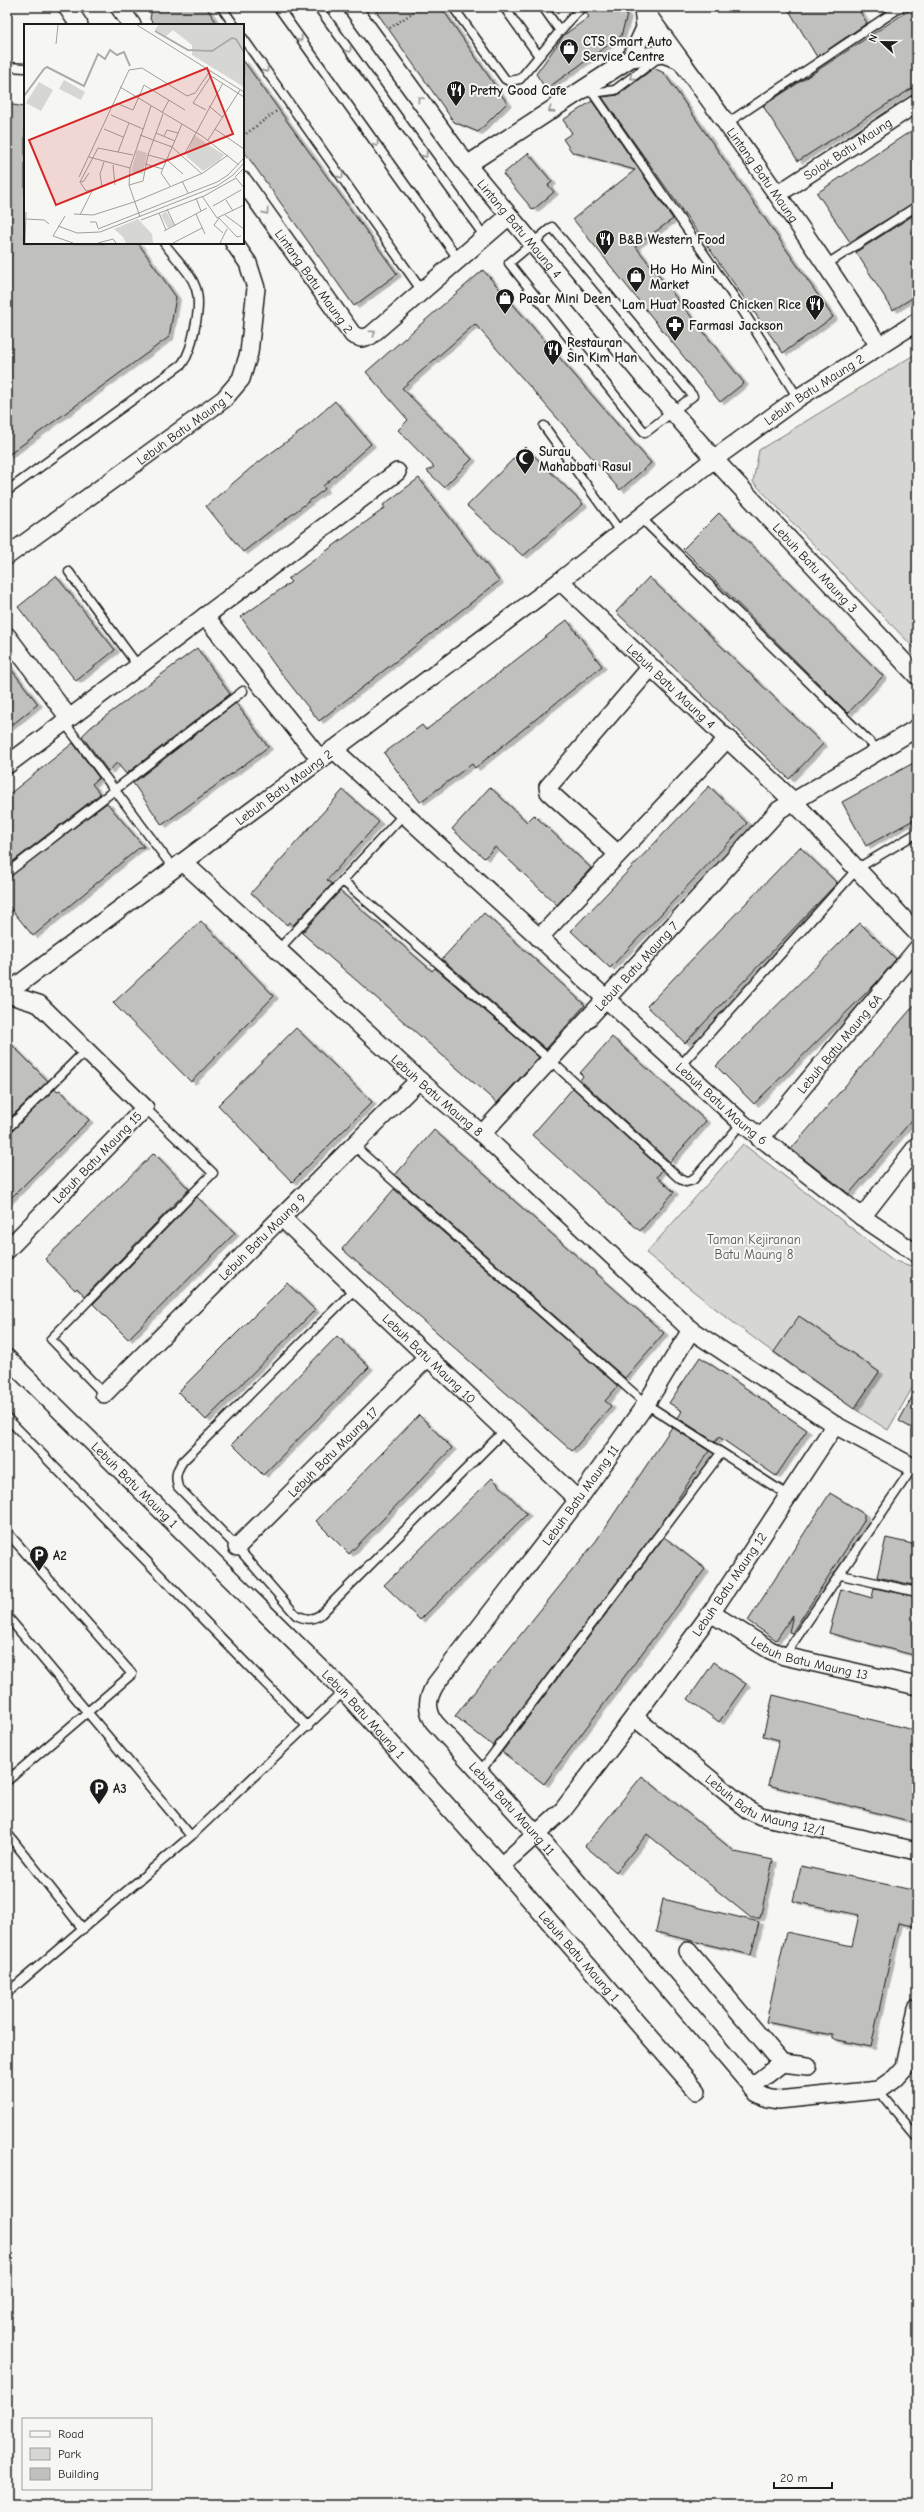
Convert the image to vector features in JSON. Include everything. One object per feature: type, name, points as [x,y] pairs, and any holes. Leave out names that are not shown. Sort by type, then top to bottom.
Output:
[{"type":"street","points":[[67,7],[78,24]]},
{"type":"street","points":[[119,7],[131,24]]},
{"type":"street","name":"Lintang Batu Maung 4","points":[[352,7],[467,165],[714,459]]},
{"type":"street","points":[[467,165],[590,90],[631,58],[646,28],[643,8]]},
{"type":"street","name":"Lintang Batu Maung","points":[[643,8],[827,264],[879,346]]},
{"type":"street","points":[[631,58],[663,54],[680,60]]},
{"type":"street","name":"Solok Batu Maung","points":[[778,194],[917,103]]},
{"type":"street","name":"Lintang Batu Maung 2","points":[[244,182],[353,335],[361,338],[370,336],[509,216]]},
{"type":"street","name":"Lebuh Batu Maung 1","points":[[7,556],[224,399],[241,379],[249,353],[256,288],[248,263],[235,244]]},
{"type":"street","name":"Lebuh Batu Maung 2","points":[[714,459],[798,398],[917,322]]},
{"type":"street","points":[[560,581],[714,459]]},
{"type":"street","name":"Lebuh Batu Maung 3","points":[[714,459],[917,676]]},
{"type":"street","points":[[7,764],[397,472]]},
{"type":"street","name":"Lebuh Batu Maung 2","points":[[7,993],[560,581]]},
{"type":"street","name":"Lebuh Batu Maung 4","points":[[560,581],[793,801],[858,868],[917,933]]},
{"type":"street","points":[[205,616],[320,759]]},
{"type":"street","points":[[10,646],[67,720]]},
{"type":"street","points":[[618,854],[549,792],[548,787],[651,667]]},
{"type":"street","points":[[793,801],[880,752],[917,728]]},
{"type":"street","points":[[539,938],[728,738]]},
{"type":"street","name":"Lebuh Batu Maung 6","points":[[334,749],[405,813],[605,1000],[760,1139],[862,1217],[917,1254]]},
{"type":"street","name":"Lebuh Batu Maung 7","points":[[482,1134],[779,810],[793,801]]},
{"type":"street","name":"Lebuh Batu Maung 8","points":[[178,865],[278,950],[419,1080],[482,1134],[691,1330]]},
{"type":"street","name":"Lebuh Batu Maung 6A","points":[[760,1139],[917,949]]},
{"type":"street","name":"Lebuh Batu Maung 15","points":[[7,993],[39,1004],[145,1108],[7,1250]]},
{"type":"street","name":"Lebuh Batu Maung 9","points":[[104,1394],[419,1080]]},
{"type":"street","points":[[862,1217],[917,1146]]},
{"type":"street","name":"Lebuh Batu Maung 10","points":[[281,1217],[357,1287],[578,1500]]},
{"type":"street","points":[[691,1330],[835,1425],[915,1468]]},
{"type":"street","name":"Lebuh Batu Maung 11","points":[[691,1330],[646,1404],[578,1500],[430,1694],[427,1704],[434,1722],[537,1835],[751,2087],[767,2098],[778,2100],[878,2090],[895,2078],[905,2067],[917,2008]]},
{"type":"street","name":"Lebuh Batu Maung 17","points":[[237,1547],[428,1357]]},
{"type":"street","name":"Lebuh Batu Maung 1","points":[[7,1358],[344,1691],[501,1866],[697,2091]]},
{"type":"street","name":"Lebuh Batu Maung 12","points":[[501,1866],[563,1810],[634,1717],[711,1613],[835,1425]]},
{"type":"street","name":"Lebuh Batu Maung 13","points":[[711,1613],[770,1650],[784,1656],[917,1686]]},
{"type":"street","name":"Lebuh Batu Maung 12/1","points":[[634,1717],[752,1811],[761,1816],[917,1851]]},
{"type":"street","points":[[688,1951],[782,2063],[808,2066]]},
{"type":"street","points":[[751,2087],[782,2063]]},
{"type":"lane","points":[[224,7],[222,8],[233,24]]},
{"type":"lane","points":[[278,7],[459,260]]},
{"type":"lane","points":[[318,7],[485,237]]},
{"type":"lane","points":[[453,7],[505,79],[509,81],[520,79],[582,7]]},
{"type":"lane","points":[[504,7],[539,56]]},
{"type":"lane","points":[[543,7],[560,31]]},
{"type":"lane","points":[[726,124],[901,7]]},
{"type":"lane","points":[[244,39],[422,291]]},
{"type":"lane","points":[[590,90],[615,90],[663,54]]},
{"type":"lane","points":[[7,67],[24,68]]},
{"type":"lane","points":[[590,90],[736,300],[798,398]]},
{"type":"lane","points":[[827,264],[917,206]]},
{"type":"lane","points":[[552,227],[693,396],[673,412],[645,433],[509,264],[552,227]]},
{"type":"lane","points":[[7,491],[182,364],[188,356],[199,311],[198,292],[165,244]]},
{"type":"lane","points":[[544,426],[622,533]]},
{"type":"lane","points":[[640,517],[880,752]]},
{"type":"lane","points":[[69,572],[138,666]]},
{"type":"lane","points":[[7,873],[243,691]]},
{"type":"lane","points":[[67,720],[115,790],[178,865]]},
{"type":"lane","points":[[278,950],[405,813]]},
{"type":"lane","points":[[679,1067],[858,868],[917,833]]},
{"type":"lane","points":[[343,880],[550,1060],[686,1182],[693,1180],[742,1123]]},
{"type":"lane","points":[[7,1129],[86,1050]]},
{"type":"lane","points":[[104,1394],[51,1339],[213,1173],[145,1108]]},
{"type":"lane","points":[[353,1145],[646,1404],[789,1496]]},
{"type":"lane","points":[[357,1287],[177,1469],[175,1479],[178,1488],[237,1547],[296,1614],[305,1619],[313,1619],[320,1615],[505,1430]]},
{"type":"lane","points":[[7,1418],[308,1727]]},
{"type":"lane","points":[[479,1773],[721,1452]]},
{"type":"lane","points":[[784,1656],[915,1468]]},
{"type":"lane","points":[[7,1532],[132,1674],[7,1781]]},
{"type":"lane","points":[[841,1575],[917,1592]]},
{"type":"lane","points":[[7,1616],[192,1836]]},
{"type":"lane","points":[[7,1994],[192,1836],[344,1691]]},
{"type":"lane","points":[[7,1833],[83,1929]]},
{"type":"lane","points":[[878,2090],[917,2137]]},
{"type":"path","points":[[375,38],[421,7]]},
{"type":"path","points":[[244,135],[288,102]]},
{"type":"green space","points":[[917,353],[917,651],[753,482],[759,450]]},
{"type":"green space","name":"Taman Kejiranan Batu Maung 8","points":[[743,1144],[893,1260],[917,1268],[917,1380],[888,1430],[794,1368],[704,1300],[646,1253]]},
{"type":"building","points":[[152,7],[206,7],[217,24],[153,24],[150,19]]},
{"type":"building","points":[[373,7],[441,7],[507,103],[478,132],[454,122]]},
{"type":"building","points":[[587,7],[621,7],[627,15],[621,36],[546,89],[536,74],[564,35],[589,17],[585,12]]},
{"type":"building","points":[[787,7],[857,7],[867,23],[817,57]]},
{"type":"building","points":[[914,7],[917,7],[917,85],[798,161],[763,106]]},
{"type":"building","points":[[244,61],[397,274],[354,306],[244,151]]},
{"type":"building","points":[[654,68],[664,73],[833,317],[783,353],[602,97],[618,95]]},
{"type":"building","points":[[592,101],[673,219],[635,246],[744,383],[720,402],[573,219],[635,170],[572,152],[563,139],[572,133],[563,120]]},
{"type":"building","points":[[7,104],[24,107],[24,244],[139,244],[176,297],[169,337],[7,456]]},
{"type":"building","points":[[917,127],[917,201],[850,242],[817,193]]},
{"type":"building","points":[[528,153],[552,182],[548,185],[554,192],[533,210],[503,174]]},
{"type":"building","points":[[917,213],[917,295],[893,310],[856,252]]},
{"type":"building","points":[[483,270],[651,463],[620,490],[475,324],[402,388],[472,459],[444,487],[427,471],[434,467],[398,430],[408,420],[366,372]]},
{"type":"building","points":[[335,401],[371,444],[323,486],[325,489],[243,552],[206,506],[252,467],[301,431]]},
{"type":"building","name":"Surau Mahabbati Rasul","points":[[525,447],[583,504],[523,556],[467,506]]},
{"type":"building","points":[[419,478],[499,581],[319,721],[274,664],[241,617],[291,582],[288,579],[385,508],[383,505]]},
{"type":"building","points":[[719,513],[883,676],[848,713],[683,549]]},
{"type":"building","points":[[56,576],[115,650],[76,681],[18,607]]},
{"type":"building","points":[[649,577],[823,744],[789,779],[616,612]]},
{"type":"building","points":[[567,620],[602,666],[475,768],[472,764],[420,802],[384,753],[422,725],[426,730]]},
{"type":"building","points":[[197,648],[230,694],[126,774],[117,763],[108,771],[82,736],[91,727]]},
{"type":"building","points":[[7,664],[38,704],[7,729]]},
{"type":"building","points":[[236,703],[268,747],[162,825],[133,783]]},
{"type":"building","points":[[73,743],[99,778],[92,784],[100,794],[7,866],[7,796]]},
{"type":"building","points":[[917,761],[917,818],[866,846],[842,802]]},
{"type":"building","points":[[709,786],[747,823],[610,968],[571,931]]},
{"type":"building","points":[[490,787],[527,822],[534,815],[591,868],[557,905],[495,847],[484,858],[452,829]]},
{"type":"building","points":[[343,790],[379,822],[327,880],[332,884],[293,925],[289,922],[287,925],[251,893]]},
{"type":"building","points":[[107,803],[144,847],[140,847],[33,936],[7,904],[7,878]]},
{"type":"building","points":[[800,847],[837,883],[685,1043],[647,1006]]},
{"type":"building","points":[[340,891],[432,971],[435,968],[539,1057],[497,1103],[302,933]]},
{"type":"building","points":[[484,913],[585,1005],[546,1049],[442,959]]},
{"type":"building","points":[[201,921],[274,996],[191,1082],[113,1003]]},
{"type":"building","points":[[860,923],[896,959],[876,983],[754,1104],[716,1066]]},
{"type":"building","points":[[917,1002],[917,1114],[849,1194],[791,1149]]},
{"type":"building","points":[[296,1028],[372,1102],[292,1182],[218,1105]]},
{"type":"building","points":[[612,1037],[706,1121],[670,1162],[580,1080],[583,1076],[580,1073]]},
{"type":"building","points":[[7,1040],[48,1081],[7,1121]]},
{"type":"building","points":[[573,1088],[662,1170],[657,1177],[674,1192],[640,1231],[532,1135]]},
{"type":"building","points":[[55,1089],[58,1091],[60,1090],[89,1120],[7,1202],[7,1134]]},
{"type":"building","points":[[434,1130],[664,1333],[625,1378],[395,1175]]},
{"type":"building","points":[[154,1153],[189,1189],[85,1296],[77,1288],[75,1290],[45,1259]]},
{"type":"building","points":[[394,1189],[618,1386],[605,1401],[611,1406],[572,1451],[342,1249]]},
{"type":"building","points":[[197,1197],[235,1233],[128,1339],[93,1304]]},
{"type":"building","points":[[287,1283],[315,1310],[206,1420],[178,1392]]},
{"type":"building","points":[[799,1316],[879,1372],[854,1409],[774,1352]]},
{"type":"building","points":[[337,1336],[369,1367],[263,1475],[232,1444]]},
{"type":"building","points":[[700,1357],[807,1430],[776,1476],[719,1437],[715,1442],[678,1418],[682,1411],[669,1403]]},
{"type":"building","points":[[917,1388],[917,1431],[899,1421]]},
{"type":"building","points":[[419,1415],[452,1448],[349,1554],[316,1521]]},
{"type":"building","points":[[672,1427],[709,1451],[664,1520],[493,1746],[455,1716],[596,1541]]},
{"type":"building","points":[[492,1478],[527,1514],[420,1620],[384,1585]]},
{"type":"building","points":[[830,1493],[864,1514],[864,1521],[792,1633],[789,1632],[793,1615],[776,1640],[748,1621]]},
{"type":"building","points":[[664,1537],[705,1569],[544,1784],[502,1752]]},
{"type":"building","points":[[886,1538],[917,1545],[917,1586],[877,1577]]},
{"type":"building","points":[[874,1588],[917,1597],[917,1656],[829,1633],[841,1589],[872,1598]]},
{"type":"building","points":[[714,1662],[746,1684],[719,1722],[688,1699]]},
{"type":"building","points":[[773,1695],[917,1731],[917,1823],[768,1785],[779,1740],[763,1736]]},
{"type":"building","points":[[642,1776],[735,1852],[773,1860],[760,1918],[751,1918],[647,1834],[616,1872],[585,1846]]},
{"type":"building","points":[[801,1866],[917,1891],[917,1927],[898,1923],[871,2047],[832,2039],[832,2035],[766,2022],[786,1932],[852,1946],[859,1915],[793,1901]]},
{"type":"building","points":[[663,1899],[759,1922],[751,1955],[656,1932]]},
{"type":"place","name":"CTS Smart Auto Service Centre","points":[[569,65]]},
{"type":"place","name":"Pretty Good Cafe","points":[[456,107]]},
{"type":"place","name":"B&B Western Food","points":[[605,256]]},
{"type":"place","name":"Ho Ho Mini Market","points":[[636,293]]},
{"type":"place","name":"Pasar Mini Deen","points":[[505,315]]},
{"type":"place","name":"Lam Huat Roasted Chicken Rice","points":[[815,321]]},
{"type":"place","name":"Farmasi Jackson","points":[[675,342]]},
{"type":"place","name":"Restauran Sin Kim Han","points":[[553,366]]},
{"type":"place","name":"Surau Mahabbati Rasul","points":[[525,475]]},
{"type":"place","name":"A2","points":[[39,1572]]},
{"type":"place","name":"A3","points":[[99,1805]]}]
